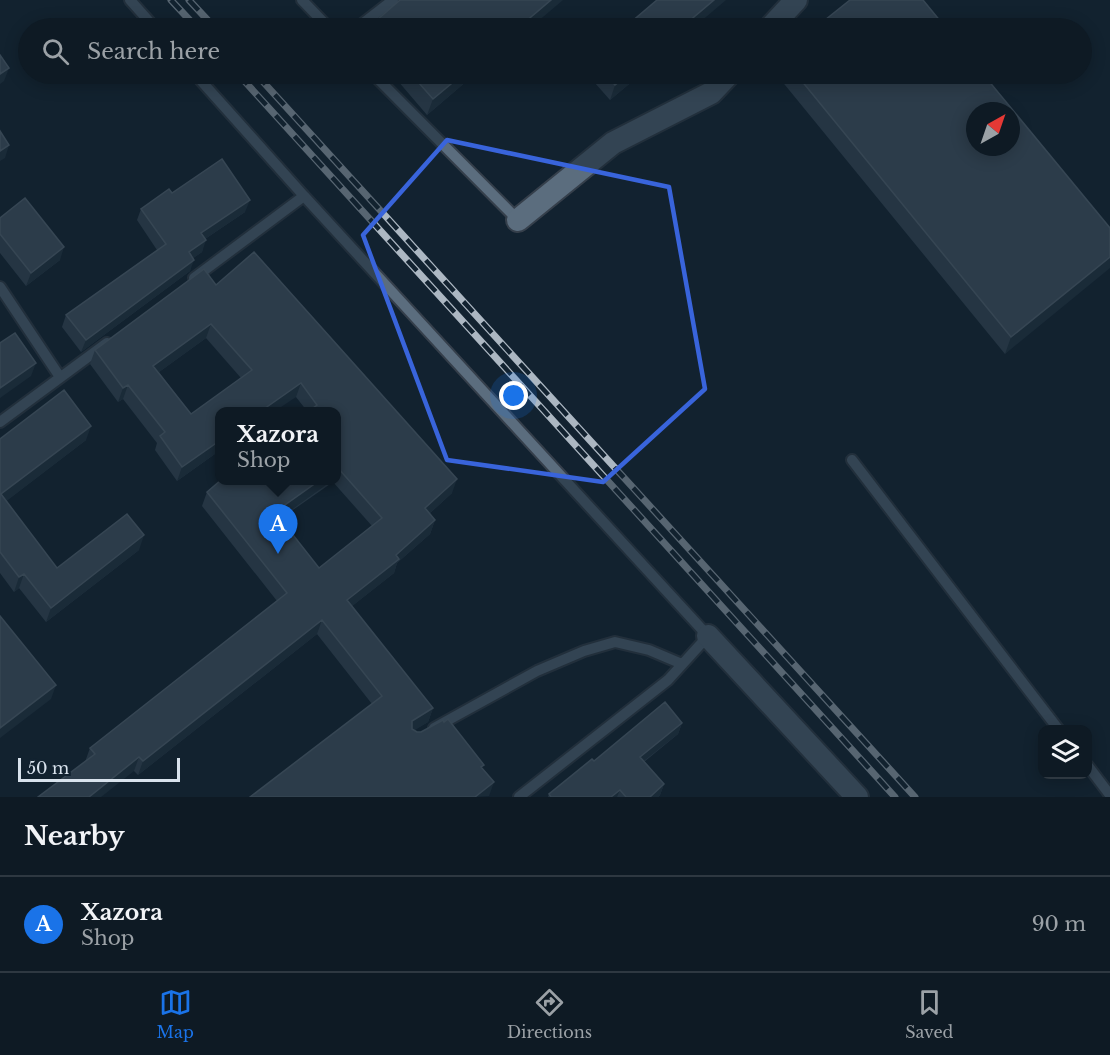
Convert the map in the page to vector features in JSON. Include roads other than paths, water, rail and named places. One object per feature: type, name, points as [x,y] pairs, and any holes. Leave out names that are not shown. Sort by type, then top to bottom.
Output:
[{"type":"street","points":[[779,18],[796,0]]},
{"type":"street","points":[[518,220],[613,143],[711,93],[720,84]]},
{"type":"street","points":[[708,636],[857,797]]},
{"type":"lane","points":[[130,0],[146,18]]},
{"type":"lane","points":[[302,0],[320,18]]},
{"type":"lane","points":[[370,18],[393,0]]},
{"type":"lane","points":[[204,84],[708,636],[668,680],[519,797]]},
{"type":"lane","points":[[384,84],[518,220]]},
{"type":"lane","points":[[182,286],[304,196]]},
{"type":"lane","points":[[0,287],[60,377]]},
{"type":"lane","points":[[0,422],[117,335]]},
{"type":"lane","points":[[852,460],[1056,725]]},
{"type":"lane","points":[[424,733],[537,670],[584,651],[615,642],[649,650],[682,664]]},
{"type":"lane","points":[[1092,771],[1110,795]]},
{"type":"railway","points":[[171,0],[188,18]]},
{"type":"railway","points":[[189,0],[206,18]]},
{"type":"railway","points":[[247,84],[895,797]]},
{"type":"railway","points":[[265,84],[915,797]]},
{"type":"place","name":"Xazora","points":[[278,554]]}]
